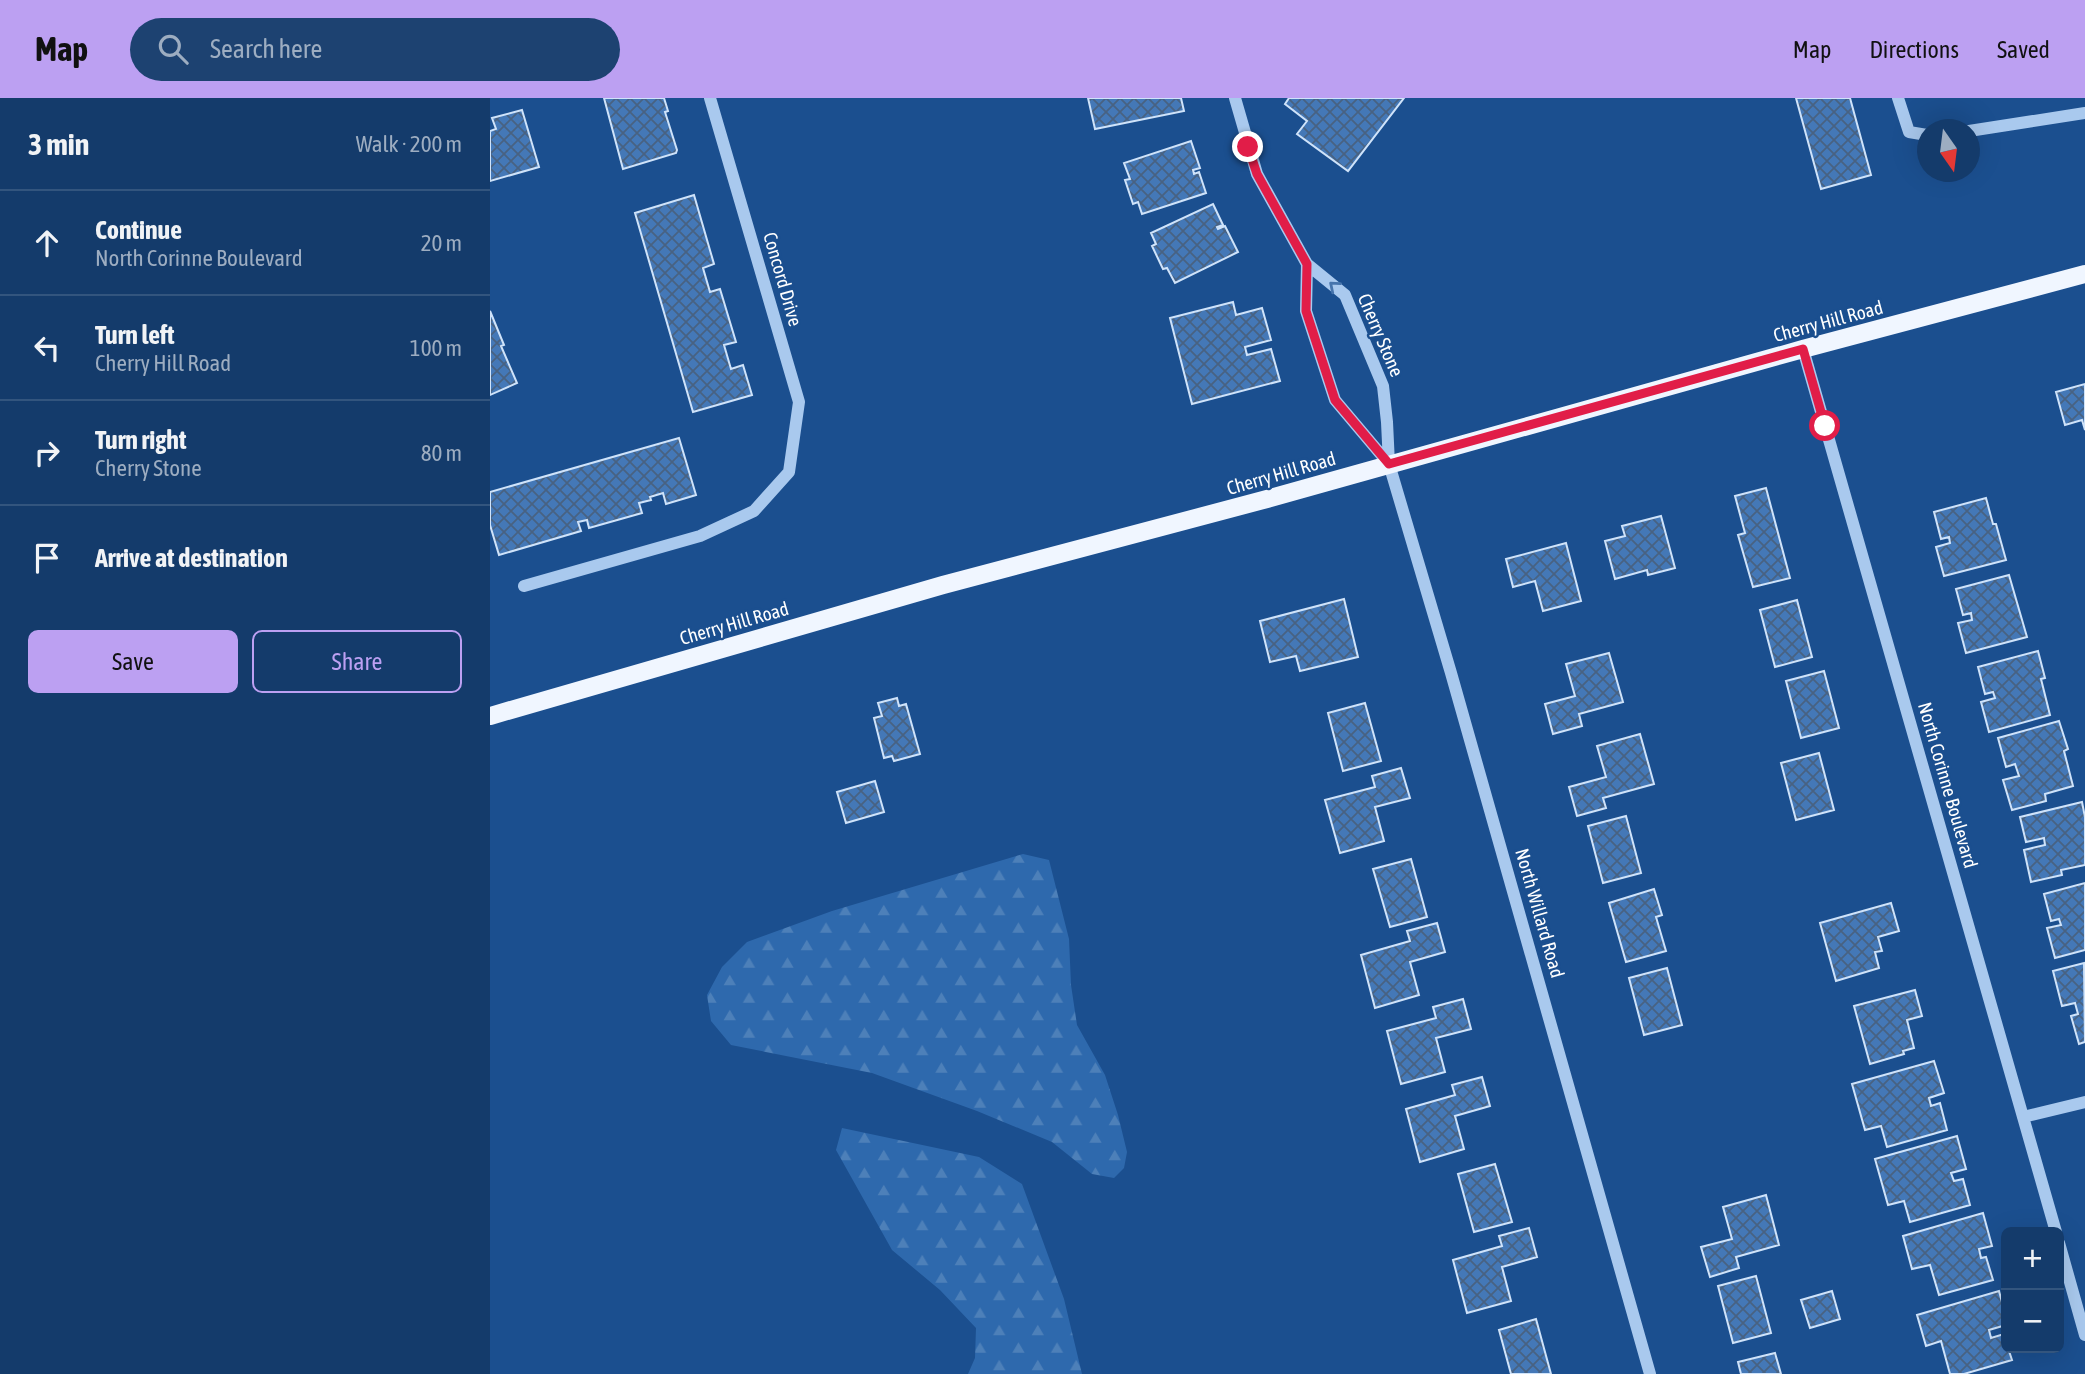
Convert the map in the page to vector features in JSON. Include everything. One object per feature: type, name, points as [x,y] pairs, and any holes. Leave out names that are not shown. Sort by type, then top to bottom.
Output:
[{"type":"main road","name":"Cherry Hill Road","points":[[491,714],[943,585],[1267,499],[1803,349],[2085,274]]},
{"type":"street","name":"Concord Drive","points":[[524,586],[701,536],[754,511],[789,472],[799,402],[710,98]]},
{"type":"street","name":"Cherry Stone","points":[[1235,98],[1257,174],[1307,264],[1345,295],[1383,386],[1389,464]]},
{"type":"street","points":[[1898,98],[1909,132],[1917,133]]},
{"type":"street","points":[[1980,129],[2085,113]]},
{"type":"street","points":[[1307,264],[1306,311],[1335,400],[1389,464]]},
{"type":"street","name":"North Corinne Boulevard","points":[[1803,349],[2055,1227]]},
{"type":"street","name":"North Willard Road","points":[[1389,464],[1650,1374]]},
{"type":"street","points":[[2023,1117],[2085,1102]]},
{"type":"street","points":[[2064,1261],[2085,1335]]},
{"type":"green space","points":[[1023,854],[1049,860],[1069,939],[1071,985],[1077,1025],[1105,1075],[1127,1152],[1124,1168],[1114,1178],[1092,1174],[1052,1142],[977,1111],[872,1073],[731,1045],[711,1021],[707,995],[722,967],[747,942],[832,911]]},
{"type":"green space","points":[[842,1128],[979,1157],[1022,1184],[1064,1299],[1082,1374],[968,1374],[975,1358],[976,1328],[940,1290],[892,1250],[836,1150]]},
{"type":"building","points":[[604,98],[664,98],[676,153],[623,169]]},
{"type":"building","points":[[1088,98],[1181,98],[1184,111],[1095,129]]},
{"type":"building","points":[[1289,98],[1404,98],[1348,171],[1297,134],[1307,121],[1285,104]]},
{"type":"building","points":[[1796,98],[1850,98],[1871,175],[1821,189]]},
{"type":"building","points":[[522,110],[539,167],[490,181],[490,131],[496,129],[492,118]]},
{"type":"building","points":[[1191,141],[1200,168],[1193,170],[1194,174],[1199,172],[1206,193],[1142,214],[1138,202],[1133,204],[1125,180],[1130,179],[1124,163]]},
{"type":"building","points":[[694,195],[714,264],[703,268],[710,292],[720,289],[736,342],[724,345],[731,369],[743,365],[752,395],[693,412],[635,213]]},
{"type":"building","points":[[1213,204],[1223,225],[1217,227],[1218,229],[1225,226],[1238,252],[1175,283],[1167,268],[1163,269],[1152,246],[1156,244],[1151,233]]},
{"type":"building","points":[[1233,302],[1236,315],[1262,308],[1271,340],[1245,347],[1247,355],[1271,349],[1280,381],[1192,404],[1170,318]]},
{"type":"building","points":[[490,311],[517,383],[490,395]]},
{"type":"building","points":[[2085,384],[2085,430],[2082,420],[2065,425],[2056,392]]},
{"type":"building","points":[[679,438],[696,495],[666,504],[663,493],[639,503],[642,513],[589,528],[587,520],[578,522],[581,531],[499,555],[490,525],[490,492]]},
{"type":"building","points":[[1766,488],[1790,578],[1753,587],[1738,535],[1745,533],[1735,496]]},
{"type":"building","points":[[1986,498],[2006,560],[1944,576],[1936,547],[1950,543],[1949,537],[1941,539],[1934,512]]},
{"type":"building","points":[[1661,516],[1675,568],[1648,575],[1647,570],[1615,579],[1605,541],[1625,536],[1622,526]]},
{"type":"building","points":[[1566,543],[1581,601],[1543,611],[1535,581],[1513,587],[1506,559]]},
{"type":"building","points":[[2009,575],[2027,637],[1966,653],[1958,623],[1972,620],[1971,613],[1963,615],[1956,589]]},
{"type":"building","points":[[1344,599],[1358,657],[1300,671],[1296,656],[1270,662],[1260,621]]},
{"type":"building","points":[[1797,600],[1812,657],[1775,667],[1760,610]]},
{"type":"building","points":[[2038,651],[2045,678],[2041,679],[2050,715],[1989,732],[1981,702],[1995,698],[1993,692],[1985,694],[1978,667]]},
{"type":"building","points":[[1609,653],[1623,702],[1579,714],[1582,726],[1553,734],[1545,704],[1575,696],[1566,664]]},
{"type":"building","points":[[1824,671],[1839,728],[1801,738],[1786,681]]},
{"type":"building","points":[[897,698],[899,706],[906,704],[920,754],[894,761],[892,756],[884,758],[874,718],[882,716],[878,703]]},
{"type":"building","points":[[1365,703],[1381,761],[1343,771],[1328,713]]},
{"type":"building","points":[[2059,721],[2068,749],[2064,751],[2073,786],[2045,794],[2046,801],[2012,810],[2003,780],[2019,776],[2015,764],[2006,767],[1998,738]]},
{"type":"building","points":[[1640,734],[1654,784],[1603,798],[1606,808],[1577,816],[1569,787],[1606,777],[1597,746]]},
{"type":"building","points":[[1819,753],[1834,810],[1796,820],[1781,763]]},
{"type":"building","points":[[1401,768],[1410,798],[1375,807],[1384,841],[1340,853],[1325,800],[1375,787],[1372,776]]},
{"type":"building","points":[[875,781],[884,812],[846,823],[837,792]]},
{"type":"building","points":[[2082,802],[2085,817],[2085,865],[2061,870],[2062,875],[2031,882],[2024,850],[2045,845],[2044,838],[2026,842],[2020,817]]},
{"type":"building","points":[[1626,816],[1641,873],[1603,883],[1588,826]]},
{"type":"building","points":[[1411,859],[1427,917],[1390,927],[1373,869]]},
{"type":"building","points":[[2085,883],[2085,950],[2055,958],[2047,928],[2061,925],[2059,919],[2051,921],[2044,894]]},
{"type":"building","points":[[1654,889],[1662,915],[1656,917],[1666,951],[1626,962],[1609,903]]},
{"type":"building","points":[[1891,903],[1899,931],[1878,937],[1882,951],[1875,952],[1879,968],[1836,981],[1820,923]]},
{"type":"building","points":[[1437,923],[1445,952],[1410,962],[1419,995],[1375,1008],[1361,955],[1410,941],[1407,931]]},
{"type":"building","points":[[2084,963],[2085,1042],[2079,1044],[2071,1016],[2078,1014],[2075,1003],[2062,1006],[2053,971]]},
{"type":"building","points":[[1667,968],[1682,1025],[1644,1035],[1629,978]]},
{"type":"building","points":[[1915,990],[1922,1016],[1907,1020],[1914,1048],[1903,1051],[1904,1054],[1870,1064],[1854,1006]]},
{"type":"building","points":[[1463,999],[1471,1029],[1436,1038],[1445,1072],[1401,1084],[1387,1031],[1436,1018],[1433,1007]]},
{"type":"building","points":[[1934,1061],[1944,1093],[1929,1098],[1931,1106],[1940,1103],[1947,1130],[1887,1147],[1881,1126],[1865,1130],[1852,1084]]},
{"type":"building","points":[[1482,1077],[1490,1106],[1455,1116],[1464,1149],[1420,1162],[1406,1109],[1455,1095],[1452,1085]]},
{"type":"building","points":[[1957,1136],[1966,1169],[1951,1173],[1954,1181],[1963,1179],[1970,1205],[1910,1222],[1904,1201],[1888,1205],[1875,1159]]},
{"type":"building","points":[[1495,1164],[1512,1222],[1474,1232],[1458,1174]]},
{"type":"building","points":[[1766,1195],[1779,1245],[1736,1257],[1739,1268],[1710,1277],[1701,1247],[1732,1239],[1723,1207]]},
{"type":"building","points":[[1983,1213],[1992,1246],[1979,1249],[1981,1258],[1986,1257],[1993,1280],[1939,1295],[1930,1265],[1912,1269],[1903,1236]]},
{"type":"building","points":[[1529,1228],[1537,1257],[1502,1267],[1511,1301],[1467,1313],[1453,1260],[1502,1246],[1499,1236]]},
{"type":"building","points":[[1756,1276],[1771,1333],[1733,1343],[1718,1286]]},
{"type":"building","points":[[1832,1291],[1840,1319],[1810,1328],[1801,1300]]},
{"type":"building","points":[[1999,1291],[2001,1326],[1989,1330],[1991,1338],[2001,1335],[2001,1353],[2010,1353],[2012,1360],[1964,1374],[1950,1374],[1941,1341],[1926,1346],[1917,1315]]},
{"type":"building","points":[[1536,1319],[1551,1374],[1511,1374],[1499,1330]]},
{"type":"building","points":[[1775,1353],[1781,1374],[1741,1374],[1738,1362]]},
{"type":"route","points":[[1248,147],[1257,174],[1307,264],[1306,311],[1335,400],[1389,464],[1803,349],[1825,426]]}]
